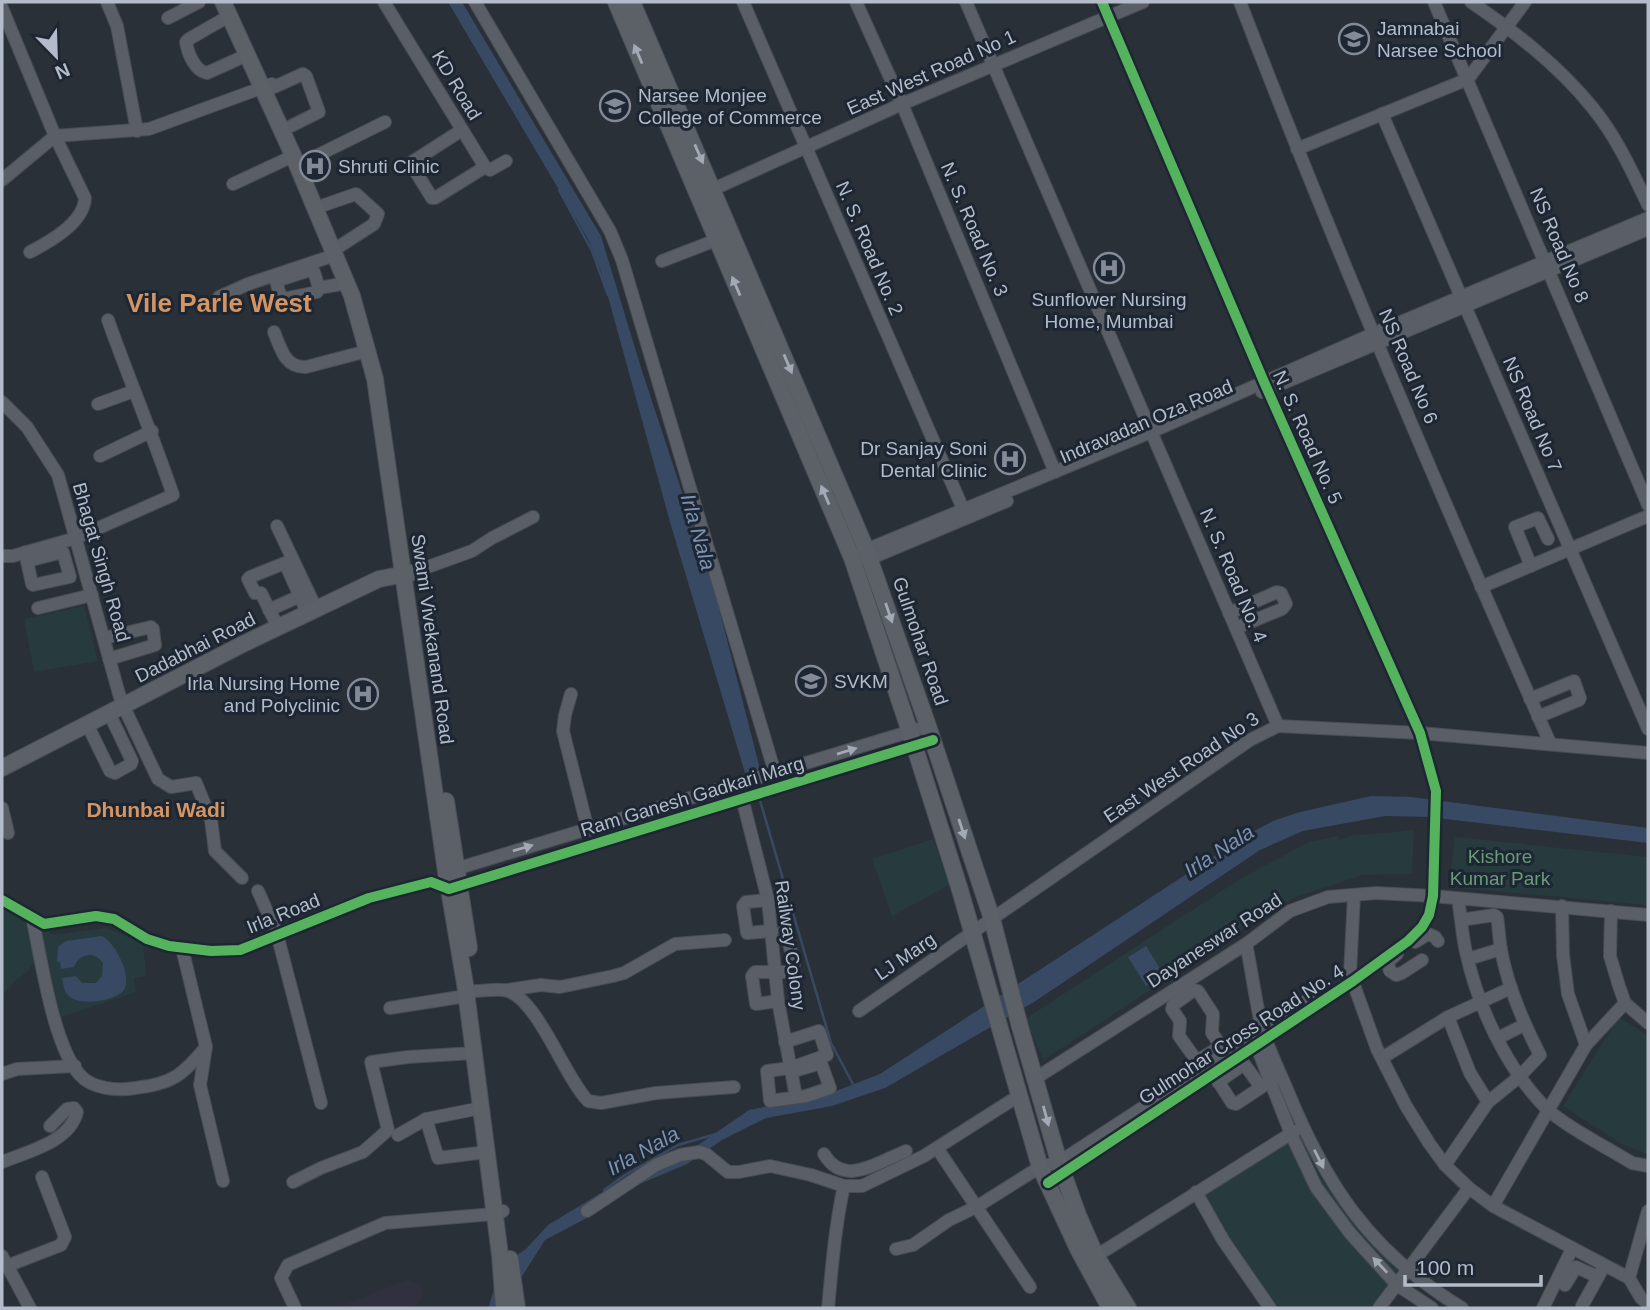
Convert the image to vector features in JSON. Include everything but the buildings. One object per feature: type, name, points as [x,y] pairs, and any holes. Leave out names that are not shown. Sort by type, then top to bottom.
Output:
[{"type":"main road","name":"Gulmohar Road","points":[[616,2],[852,558],[973,933],[1040,1167],[1089,1272],[1111,1308]]},
{"type":"main road","name":"Gulmohar Road","points":[[632,2],[714,189],[867,554],[992,919],[1061,1168],[1096,1256],[1128,1308]]},
{"type":"main road","name":"Swami Vivekanand Road","points":[[229,6],[247,55],[269,86],[302,161],[375,340],[383,373],[471,993],[512,1305]]},
{"type":"main road","name":"Swami Vivekanand Road","points":[[229,6],[291,126],[302,161],[324,205],[354,300],[374,379],[409,570]]},
{"type":"main road","points":[[660,107],[675,100]]},
{"type":"main road","name":"Dadabhai Road","points":[[2,768],[89,728],[272,616],[377,575],[409,570]]},
{"type":"main road","name":"Dadabhai Road","points":[[2,759],[117,710],[379,579],[409,570]]},
{"type":"main road","name":"Swami Vivekanand Road","points":[[471,993],[474,1053],[486,1152],[499,1212]]},
{"type":"street","points":[[107,2],[117,26],[137,131]]},
{"type":"street","points":[[168,18],[200,2]]},
{"type":"street","name":"KD Road","points":[[384,2],[485,167]]},
{"type":"street","points":[[475,2],[610,231],[622,260],[775,773]]},
{"type":"street","name":"N. S. Road No. 2","points":[[743,2],[963,509]]},
{"type":"street","name":"N. S. Road No. 3","points":[[856,2],[902,104],[1055,472]]},
{"type":"street","points":[[966,2],[1153,435]]},
{"type":"street","name":"N. S. Road No. 5","points":[[1102,2],[1266,386],[1420,733],[1436,791],[1433,896]]},
{"type":"street","name":"East West Road No 1","points":[[697,197],[902,104],[1143,2]]},
{"type":"street","name":"NS Road No 6","points":[[1240,2],[1297,149],[1481,587],[1550,743]]},
{"type":"street","name":"NS Road No 8","points":[[1434,2],[1648,505]]},
{"type":"street","points":[[1471,2],[1507,26],[1554,66],[1593,108],[1627,160],[1648,205]]},
{"type":"street","points":[[1297,149],[1468,79],[1525,2]]},
{"type":"street","points":[[229,6],[188,38],[187,47],[198,70],[207,73],[247,55]]},
{"type":"street","points":[[2,8],[55,136],[85,198],[85,206],[68,228],[54,240],[30,252]]},
{"type":"street","points":[[2,180],[55,136],[137,131],[303,74],[319,112],[318,115],[291,126]]},
{"type":"street","name":"NS Road No 7","points":[[1382,114],[1648,729]]},
{"type":"street","points":[[302,161],[385,122]]},
{"type":"street","points":[[462,130],[412,162],[432,198],[485,167],[490,170],[506,161]]},
{"type":"street","points":[[233,184],[341,150]]},
{"type":"street","points":[[219,297],[337,251],[377,221],[378,214],[356,194],[324,205]]},
{"type":"street","name":"Indravadan Oza Road","points":[[867,554],[1548,266],[1648,218]]},
{"type":"street","name":"Indravadan Oza Road","points":[[1548,266],[1648,229]]},
{"type":"street","points":[[662,261],[716,240]]},
{"type":"street","points":[[319,288],[347,284]]},
{"type":"street","points":[[2,556],[26,557],[44,552],[173,495],[152,432],[108,320]]},
{"type":"street","points":[[274,332],[287,361],[297,367],[367,351]]},
{"type":"street","points":[[98,404],[134,391]]},
{"type":"street","name":"Bhagat Singh Road","points":[[2,402],[27,426],[58,475],[108,648],[117,710]]},
{"type":"street","points":[[100,456],[152,432]]},
{"type":"street","name":"Indravadan Oza Road","points":[[867,554],[963,509],[1153,435]]},
{"type":"street","name":"N. S. Road No. 4","points":[[1153,435],[1278,726]]},
{"type":"street","points":[[1481,587],[1648,516]]},
{"type":"street","points":[[409,570],[472,551],[533,517]]},
{"type":"street","points":[[1531,566],[1516,527],[1538,518],[1547,536],[1561,528]]},
{"type":"street","points":[[277,526],[306,603]]},
{"type":"street","points":[[26,557],[34,585],[70,577],[63,552],[44,552]]},
{"type":"street","points":[[852,558],[867,554]]},
{"type":"street","points":[[67,565],[83,561]]},
{"type":"street","points":[[272,616],[261,593],[255,593],[248,578],[282,563],[290,564]]},
{"type":"street","points":[[34,591],[88,579]]},
{"type":"street","points":[[72,583],[76,599]]},
{"type":"street","points":[[1229,613],[1276,592],[1281,593],[1286,604],[1282,609],[1236,628]]},
{"type":"street","points":[[38,608],[92,595]]},
{"type":"street","points":[[1530,699],[1574,681],[1580,699],[1538,717]]},
{"type":"street","points":[[1543,693],[1551,712]]},
{"type":"street","points":[[571,694],[564,731],[588,830]]},
{"type":"street","points":[[89,728],[110,771],[116,773],[131,764],[117,710]]},
{"type":"street","points":[[117,710],[158,779],[172,787],[195,783],[211,820],[215,852],[242,878]]},
{"type":"street","name":"East West Road No 3","points":[[973,933],[1251,740],[1278,726],[1420,733],[1648,753]]},
{"type":"street","points":[[912,740],[930,733]]},
{"type":"street","name":"Ram Ganesh Gadkari Marg","points":[[453,878],[588,830],[775,773],[912,740]]},
{"type":"street","name":"Ram Ganesh Gadkari Marg","points":[[453,878],[745,797],[912,740]]},
{"type":"street","name":"Railway Colony","points":[[745,797],[768,900],[778,930],[775,971],[778,1001],[796,1097]]},
{"type":"street","points":[[2,808],[8,832]]},
{"type":"street","name":"Irla Road","points":[[2,900],[44,924],[96,916],[114,919],[147,939],[169,946],[211,951],[240,950],[369,898],[453,878]]},
{"type":"street","points":[[258,891],[277,934],[321,1103]]},
{"type":"street","name":"Dayaneswar Road","points":[[1036,1078],[1246,943],[1290,911],[1328,897],[1376,893],[1433,896],[1648,915]]},
{"type":"street","points":[[1354,895],[1353,981],[1382,1058],[1406,1106],[1445,1165],[1469,1188],[1493,1206],[1572,1249],[1601,1272]]},
{"type":"street","name":"Gulmohar Cross Road No. 4","points":[[1048,1183],[1061,1168],[1224,1050],[1259,1037],[1353,981],[1408,941],[1427,932],[1433,896]]},
{"type":"street","name":"Gulmohar Cross Road No. 4","points":[[1353,981],[1415,923],[1433,896]]},
{"type":"street","points":[[1458,899],[1468,965],[1506,1057],[1519,1077],[1548,1110],[1632,1163],[1648,1166]]},
{"type":"street","points":[[768,900],[746,902],[743,906],[747,933],[778,930],[794,966],[787,972],[755,972],[752,976],[756,1004],[778,1001]]},
{"type":"street","points":[[1562,906],[1563,955],[1568,994],[1586,1045]]},
{"type":"street","points":[[1611,911],[1610,956],[1625,1003],[1648,1023]]},
{"type":"street","points":[[1445,1165],[1488,1102],[1540,1056],[1524,1025],[1511,988],[1501,951],[1496,915],[1467,919]]},
{"type":"street","points":[[32,917],[55,1023],[79,1074],[91,1084],[132,1089],[164,1083],[187,1070],[206,1047]]},
{"type":"street","points":[[1422,960],[1399,974],[1393,974],[1390,960],[1427,932]]},
{"type":"street","name":"LJ Marg","points":[[859,1011],[973,933]]},
{"type":"street","points":[[390,1008],[471,993],[541,985],[560,987],[632,969],[675,944],[725,940]]},
{"type":"street","points":[[1246,943],[1259,1037],[1271,1080],[1296,1130],[1362,1225],[1408,1271],[1462,1308]]},
{"type":"street","points":[[182,948],[206,1047],[200,1085],[223,1181]]},
{"type":"street","points":[[1468,965],[1501,951]]},
{"type":"street","points":[[1353,981],[1391,967]]},
{"type":"street","points":[[1382,1058],[1414,1031],[1511,988]]},
{"type":"street","points":[[507,990],[533,1012],[588,1101],[601,1103],[656,1093],[734,1087]]},
{"type":"street","points":[[1192,991],[1198,991],[1213,1014],[1211,1031],[1224,1050],[1196,1061],[1179,1035],[1180,1021],[1172,1009],[1173,1005],[1192,991]]},
{"type":"street","points":[[1493,1206],[1586,1045],[1625,1003]]},
{"type":"street","points":[[1448,1017],[1470,1073],[1488,1102]]},
{"type":"street","points":[[1498,1038],[1524,1025]]},
{"type":"street","points":[[785,1042],[819,1031],[828,1053],[790,1070]]},
{"type":"street","name":"Gulmohar Cross Road No. 4","points":[[896,1249],[913,1245],[949,1220],[978,1206],[1040,1167],[1061,1168],[1215,1078],[1259,1037]]},
{"type":"street","points":[[293,1182],[363,1152],[388,1130],[372,1062],[474,1053]]},
{"type":"street","points":[[821,1063],[831,1088],[773,1102],[769,1099],[767,1071],[790,1070],[821,1063]]},
{"type":"street","points":[[1244,1064],[1271,1080],[1234,1104],[1215,1078],[1244,1064]]},
{"type":"street","points":[[2,1074],[17,1069],[75,1066]]},
{"type":"street","points":[[587,1211],[656,1165],[680,1155],[699,1152],[706,1154],[728,1172],[769,1166],[811,1175],[844,1186],[862,1185],[937,1148],[1020,1095]]},
{"type":"street","points":[[2,1162],[54,1140],[76,1116],[74,1108],[66,1109],[50,1126]]},
{"type":"street","points":[[398,1135],[426,1119],[481,1108]]},
{"type":"street","points":[[426,1119],[438,1158],[486,1152]]},
{"type":"street","points":[[1089,1272],[1096,1256],[1296,1130]]},
{"type":"street","points":[[1296,1130],[1316,1187],[1350,1233],[1397,1285],[1432,1308]]},
{"type":"street","points":[[937,1148],[1030,1287]]},
{"type":"street","points":[[824,1154],[834,1167],[846,1172],[856,1171],[906,1151]]},
{"type":"street","points":[[856,1171],[862,1185]]},
{"type":"street","points":[[30,1308],[5,1261],[61,1245],[65,1241],[42,1177]]},
{"type":"street","points":[[828,1308],[834,1244],[844,1186]]},
{"type":"street","points":[[1379,1308],[1469,1188]]},
{"type":"street","points":[[1196,1192],[1223,1240],[1270,1308]]},
{"type":"street","points":[[1648,1211],[1629,1278],[1641,1298],[1648,1304]]},
{"type":"street","points":[[295,1308],[281,1278],[288,1265],[385,1223],[499,1212]]},
{"type":"street","points":[[1543,1308],[1572,1249]]},
{"type":"street","points":[[1564,1285],[1576,1267],[1629,1278]]},
{"type":"street","points":[[1582,1306],[1601,1272]]},
{"type":"shaded area","points":[[406,1280],[421,1285],[423,1298],[412,1308],[336,1308]]},
{"type":"green space","points":[[84,606],[98,661],[34,672],[24,619]]},
{"type":"green space","points":[[1414,830],[1412,874],[1362,875],[1299,896],[1276,907],[1044,1060],[1025,1019],[1240,879],[1309,842],[1338,836],[1338,840],[1351,836]]},
{"type":"green space","name":"Kishore Kumar Park","points":[[1455,837],[1648,857],[1648,905],[1449,887]]},
{"type":"green space","points":[[933,839],[949,885],[892,916],[872,859]]},
{"type":"green space","points":[[2,906],[48,930],[51,935],[106,928],[143,943],[146,976],[134,978],[136,992],[61,1017],[44,948],[27,972],[2,996]]},
{"type":"green space","points":[[1619,1017],[1648,1036],[1648,1154],[1623,1145],[1563,1106]]},
{"type":"green space","points":[[1301,1130],[1321,1178],[1372,1244],[1404,1277],[1378,1308],[1274,1308],[1199,1193]]},
{"type":"water","points":[[448,2],[462,2],[601,236],[642,371],[714,589],[760,769],[745,773],[670,522],[601,271],[588,239]]},
{"type":"water","points":[[1371,796],[1411,797],[1648,828],[1648,843],[1429,817],[1385,816],[1303,831],[1260,850],[1034,1002],[885,1088],[832,1106],[766,1118],[722,1140],[687,1164],[623,1191],[585,1219],[545,1240],[502,1308],[484,1308],[489,1306],[494,1289],[493,1271],[526,1249],[548,1225],[624,1179],[682,1156],[749,1110],[831,1093],[880,1074],[1245,836],[1273,821],[1300,812]]},
{"type":"water","points":[[102,936],[112,945],[121,960],[126,977],[124,990],[113,998],[78,1001],[66,992],[62,978],[76,976],[82,983],[96,983],[102,976],[103,963],[96,957],[87,955],[74,967],[61,969],[60,962],[57,962],[58,947],[66,941]]},
{"type":"water","points":[[1146,946],[1164,975],[1146,986],[1128,957]]},
{"type":"waterway","name":"Irla Nala","points":[[559,190],[592,251],[608,295]]},
{"type":"waterway","name":"Irla Nala","points":[[759,797],[831,1043],[854,1086]]},
{"type":"waterway","name":"Irla Nala","points":[[604,1190],[678,1145],[716,1134]]},
{"type":"cycle path","points":[[1048,1183],[1353,981],[1408,941],[1429,915],[1433,896],[1436,791],[1420,733],[1264,382],[1102,2]]},
{"type":"cycle path","points":[[2,900],[44,924],[96,916],[114,919],[147,939],[169,946],[211,951],[240,950],[369,898],[431,882],[449,889],[933,740]]},
{"type":"place","name":"Jamnabai Narsee School","points":[[1354,39]]},
{"type":"place","name":"Narsee Monjee College of Commerce","points":[[615,106]]},
{"type":"place","name":"Shruti Clinic","points":[[315,166]]},
{"type":"place","name":"Sunflower Nursing Home, Mumbai","points":[[1109,268]]},
{"type":"place","name":"Dr Sanjay Soni Dental Clinic","points":[[1010,459]]},
{"type":"place","name":"SVKM","points":[[811,681]]},
{"type":"place","name":"Irla Nursing Home and Polyclinic","points":[[363,694]]},
{"type":"district","name":"Vile Parle West","points":[[219,303]]},
{"type":"district","name":"Dhunbai Wadi","points":[[156,810]]}]
